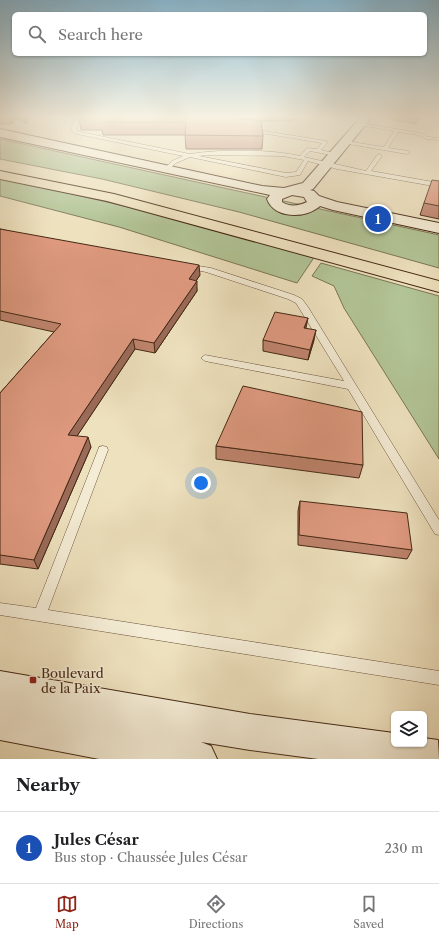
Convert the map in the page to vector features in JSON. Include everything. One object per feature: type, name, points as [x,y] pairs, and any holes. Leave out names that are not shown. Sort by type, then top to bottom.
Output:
[{"type":"highway","points":[[0,168],[85,185],[196,212],[321,244],[439,278]]},
{"type":"highway","points":[[0,175],[108,197],[439,287]]},
{"type":"main road","points":[[90,153],[294,195],[333,206],[439,228]]},
{"type":"main road","points":[[294,195],[336,153]]},
{"type":"main road","points":[[0,688],[250,732],[362,746],[438,759]]},
{"type":"main road","points":[[0,722],[181,758]]},
{"type":"lane","points":[[175,153],[286,175],[298,174],[307,159]]},
{"type":"lane","points":[[166,170],[174,162],[187,156],[204,153]]},
{"type":"lane","points":[[239,153],[283,154],[307,159],[331,159]]},
{"type":"lane","points":[[301,158],[305,153]]},
{"type":"lane","points":[[322,153],[331,159],[368,172],[439,185]]},
{"type":"lane","points":[[368,172],[379,156]]},
{"type":"lane","points":[[177,264],[208,270],[299,301],[304,306],[439,530]]},
{"type":"lane","points":[[205,358],[351,386]]},
{"type":"lane","points":[[40,615],[103,450]]},
{"type":"lane","points":[[0,609],[439,678]]},
{"type":"green space","points":[[0,153],[66,153],[439,235],[439,268],[239,212],[102,179],[0,159]]},
{"type":"green space","points":[[0,177],[162,215],[315,256],[297,283],[119,227],[0,196]]},
{"type":"green space","points":[[321,263],[439,296],[439,459],[344,308],[334,286],[312,276]]},
{"type":"building","points":[[432,180],[439,181],[439,206],[424,203]]},
{"type":"building","points":[[0,229],[199,265],[189,279],[197,281],[154,343],[133,339],[68,435],[88,437],[34,560],[0,555],[0,393],[61,324],[0,311]]},
{"type":"building","points":[[275,312],[308,318],[304,328],[316,330],[310,350],[263,340]]},
{"type":"building","points":[[243,386],[362,412],[363,465],[216,446]]},
{"type":"building","points":[[300,501],[407,513],[412,550],[299,535]]},
{"type":"place","name":"Jules César","points":[[378,219]]},
{"type":"place","name":"Boulevard de la Paix","points":[[33,680]]}]
